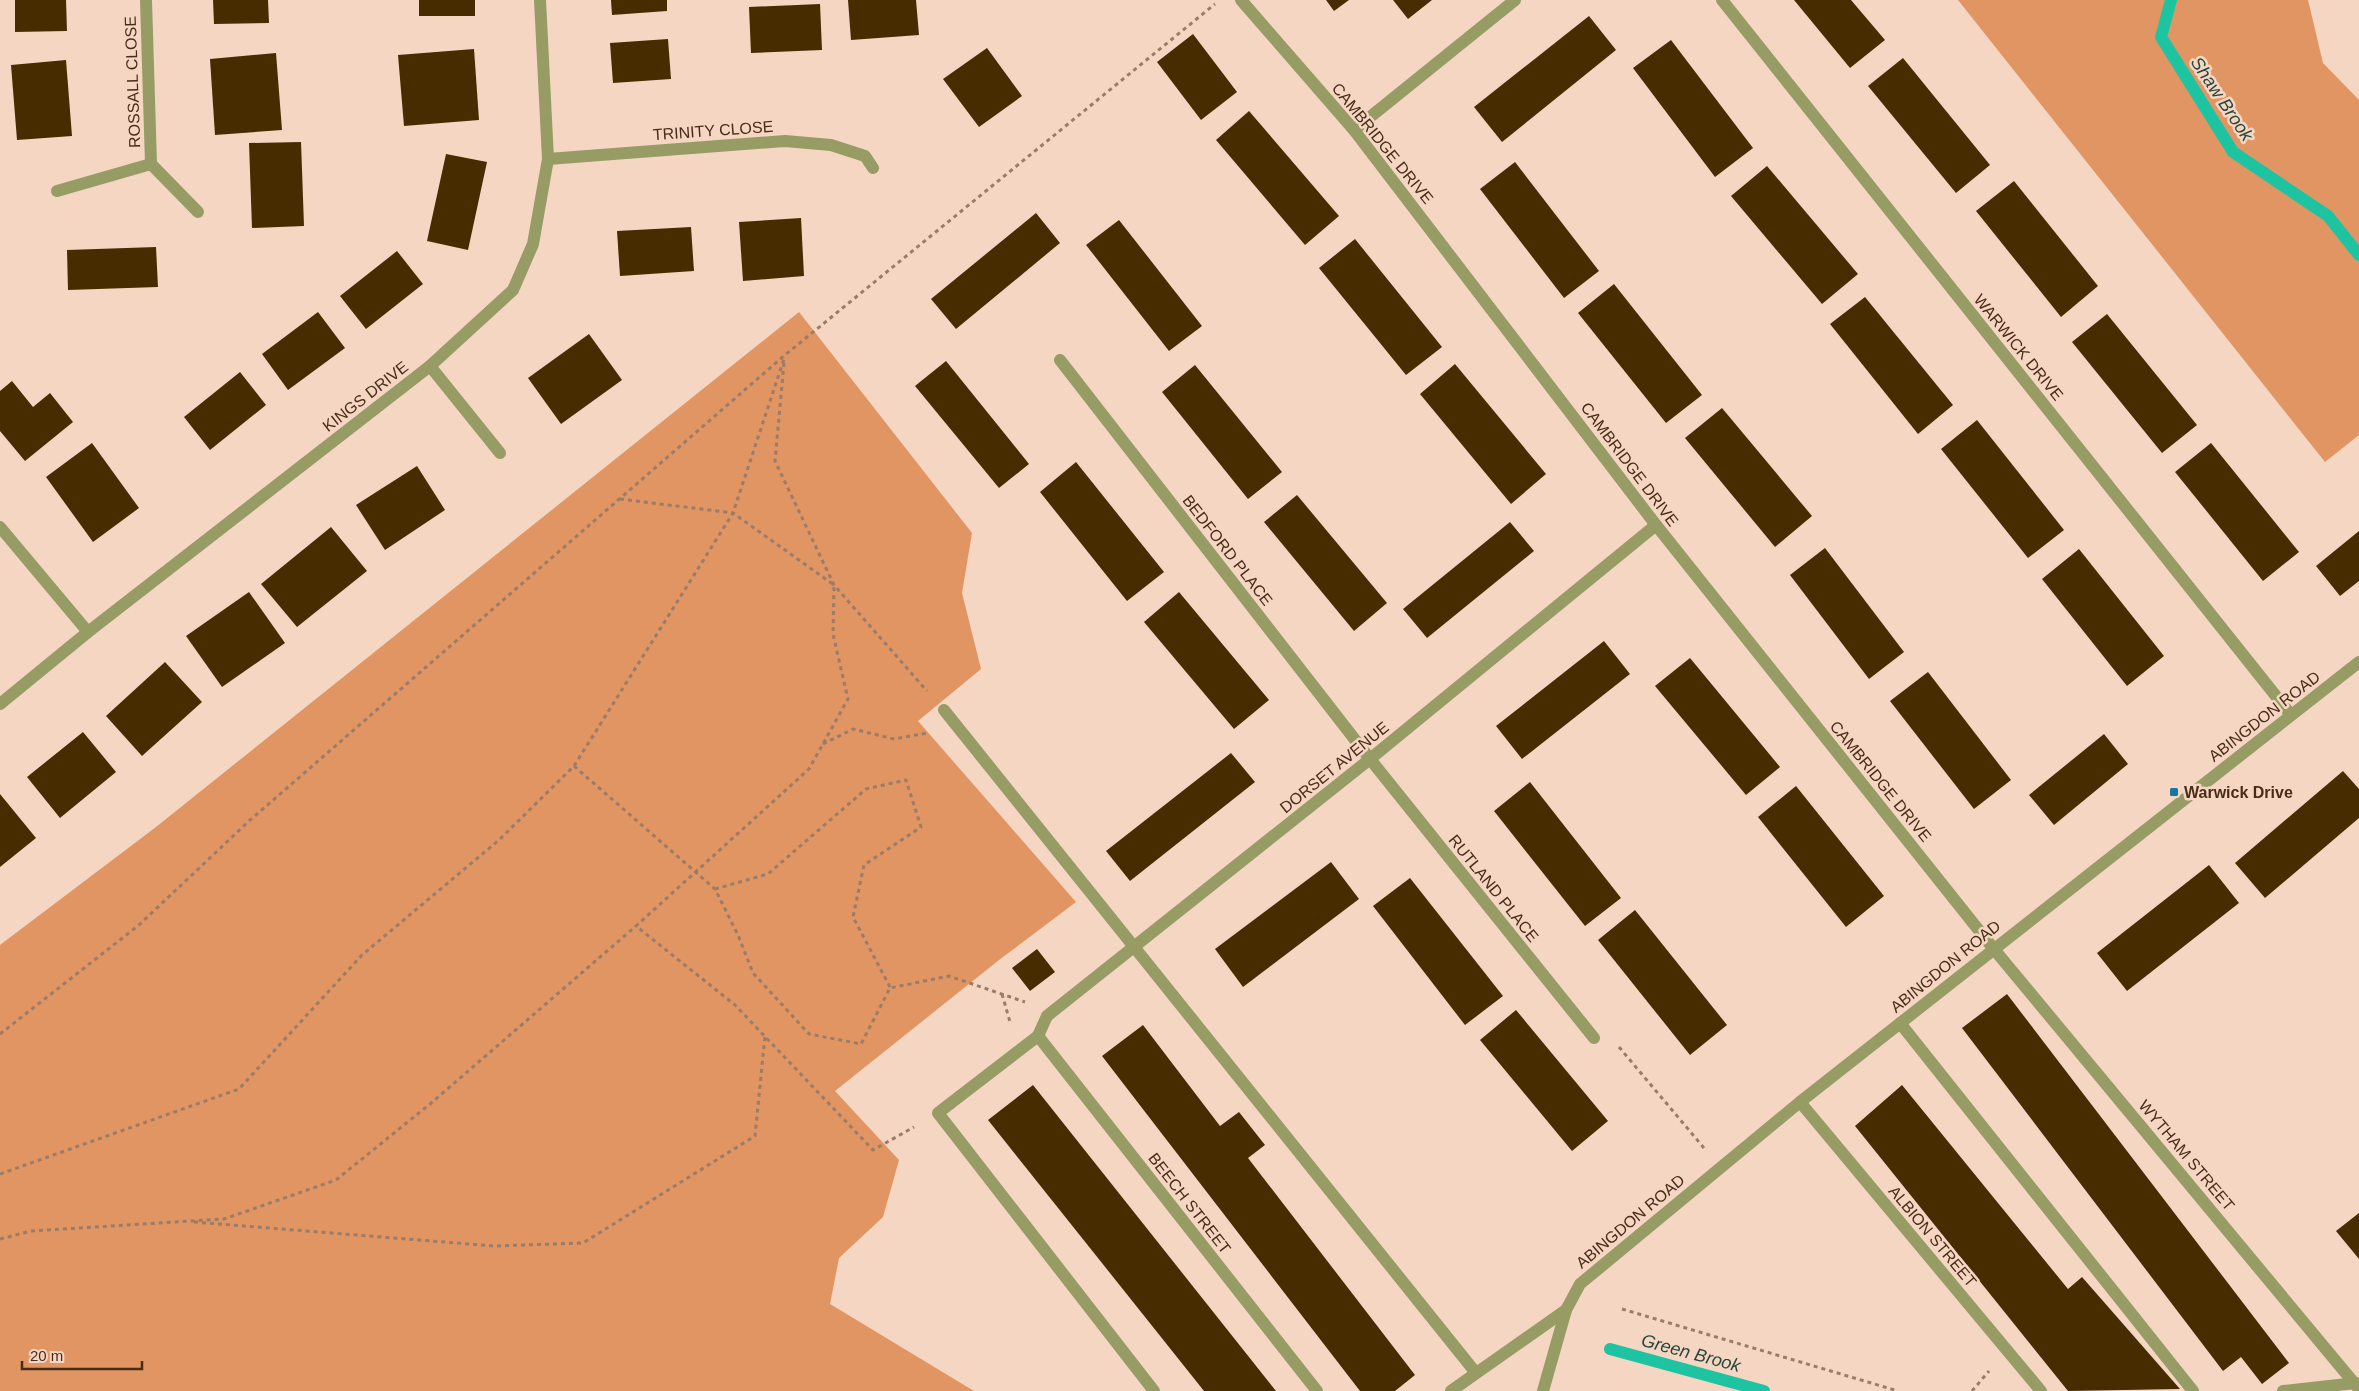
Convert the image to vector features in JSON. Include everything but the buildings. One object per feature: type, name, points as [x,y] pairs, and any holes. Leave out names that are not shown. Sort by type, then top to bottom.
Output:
[{"type":"street","name":"ROSSALL CLOSE","points":[[146,0],[152,164],[198,212]]},
{"type":"street","name":"KINGS DRIVE","points":[[0,704],[88,632],[430,366],[513,290],[532,244],[548,159],[540,0]]},
{"type":"street","name":"CAMBRIDGE DRIVE","points":[[1241,0],[1354,130],[1656,525],[1993,948]]},
{"type":"street","points":[[1354,130],[1515,0]]},
{"type":"street","name":"WARWICK DRIVE","points":[[1722,0],[2291,715]]},
{"type":"street","name":"TRINITY CLOSE","points":[[548,159],[786,141],[831,145],[848,150],[865,156],[873,168]]},
{"type":"street","name":"ROSSALL CLOSE","points":[[57,191],[152,164]]},
{"type":"street","name":"BEDFORD PLACE","points":[[1060,360],[1370,759]]},
{"type":"street","points":[[430,366],[500,453]]},
{"type":"street","name":"DORSET AVENUE","points":[[1038,1036],[1047,1016],[1370,759],[1656,525]]},
{"type":"street","points":[[0,526],[88,632]]},
{"type":"street","name":"ABINGDON ROAD","points":[[1566,1310],[1580,1284],[1720,1167],[1993,948],[2359,662]]},
{"type":"street","points":[[944,710],[1476,1373]]},
{"type":"street","name":"RUTLAND PLACE","points":[[1370,759],[1594,1038]]},
{"type":"street","name":"WYTHAM STREET","points":[[1993,948],[2358,1386]]},
{"type":"street","points":[[1900,1023],[2193,1391]]},
{"type":"street","points":[[1038,1036],[938,1113],[1154,1391]]},
{"type":"street","name":"BEECH STREET","points":[[1038,1036],[1317,1391]]},
{"type":"street","name":"ALBION STREET","points":[[1800,1102],[2041,1391]]},
{"type":"street","points":[[1451,1391],[1566,1310]]},
{"type":"street","points":[[1543,1391],[1566,1310]]},
{"type":"street","points":[[2282,1391],[2358,1386]]},
{"type":"path","points":[[0,1034],[139,925],[249,821],[785,355],[1219,0]]},
{"type":"path","points":[[0,1174],[239,1089],[362,955],[499,840],[574,766],[733,513],[785,355]]},
{"type":"path","points":[[0,1239],[31,1232],[224,1219],[336,1180],[430,1104],[636,926],[809,769],[848,700],[833,634],[834,585],[774,461],[785,355]]},
{"type":"path","points":[[620,499],[733,513],[834,585],[944,710]]},
{"type":"path","points":[[823,744],[853,729],[894,739],[957,727]]},
{"type":"path","points":[[574,766],[714,889],[738,935],[753,973],[809,1034],[861,1044],[890,988]]},
{"type":"path","points":[[714,889],[768,874],[866,790],[906,780],[921,827],[864,866],[853,917],[890,988]]},
{"type":"path","points":[[636,926],[735,1005],[872,1150],[938,1113]]},
{"type":"path","points":[[890,988],[948,976],[1052,1012]]},
{"type":"path","points":[[181,1222],[494,1246],[584,1243],[755,1136],[765,1036]]},
{"type":"path","points":[[1594,1038],[1617,1044],[1720,1167]]},
{"type":"path","points":[[1622,1309],[1898,1391]]},
{"type":"shaded area","points":[[1958,0],[2308,0],[2323,63],[2359,100],[2359,435],[2325,462]]},
{"type":"shaded area","points":[[799,312],[972,533],[962,593],[981,669],[918,721],[1076,902],[999,960],[835,1091],[899,1160],[883,1217],[839,1258],[830,1304],[974,1391],[0,1391],[0,945],[156,827]]},
{"type":"waterway","name":"Shaw Brook","points":[[2171,0],[2161,37],[2233,152],[2328,216],[2359,255]]},
{"type":"waterway","name":"Green Brook","points":[[1610,1349],[1764,1391]]},
{"type":"place","name":"Warwick Drive","points":[[2174,792]]}]
